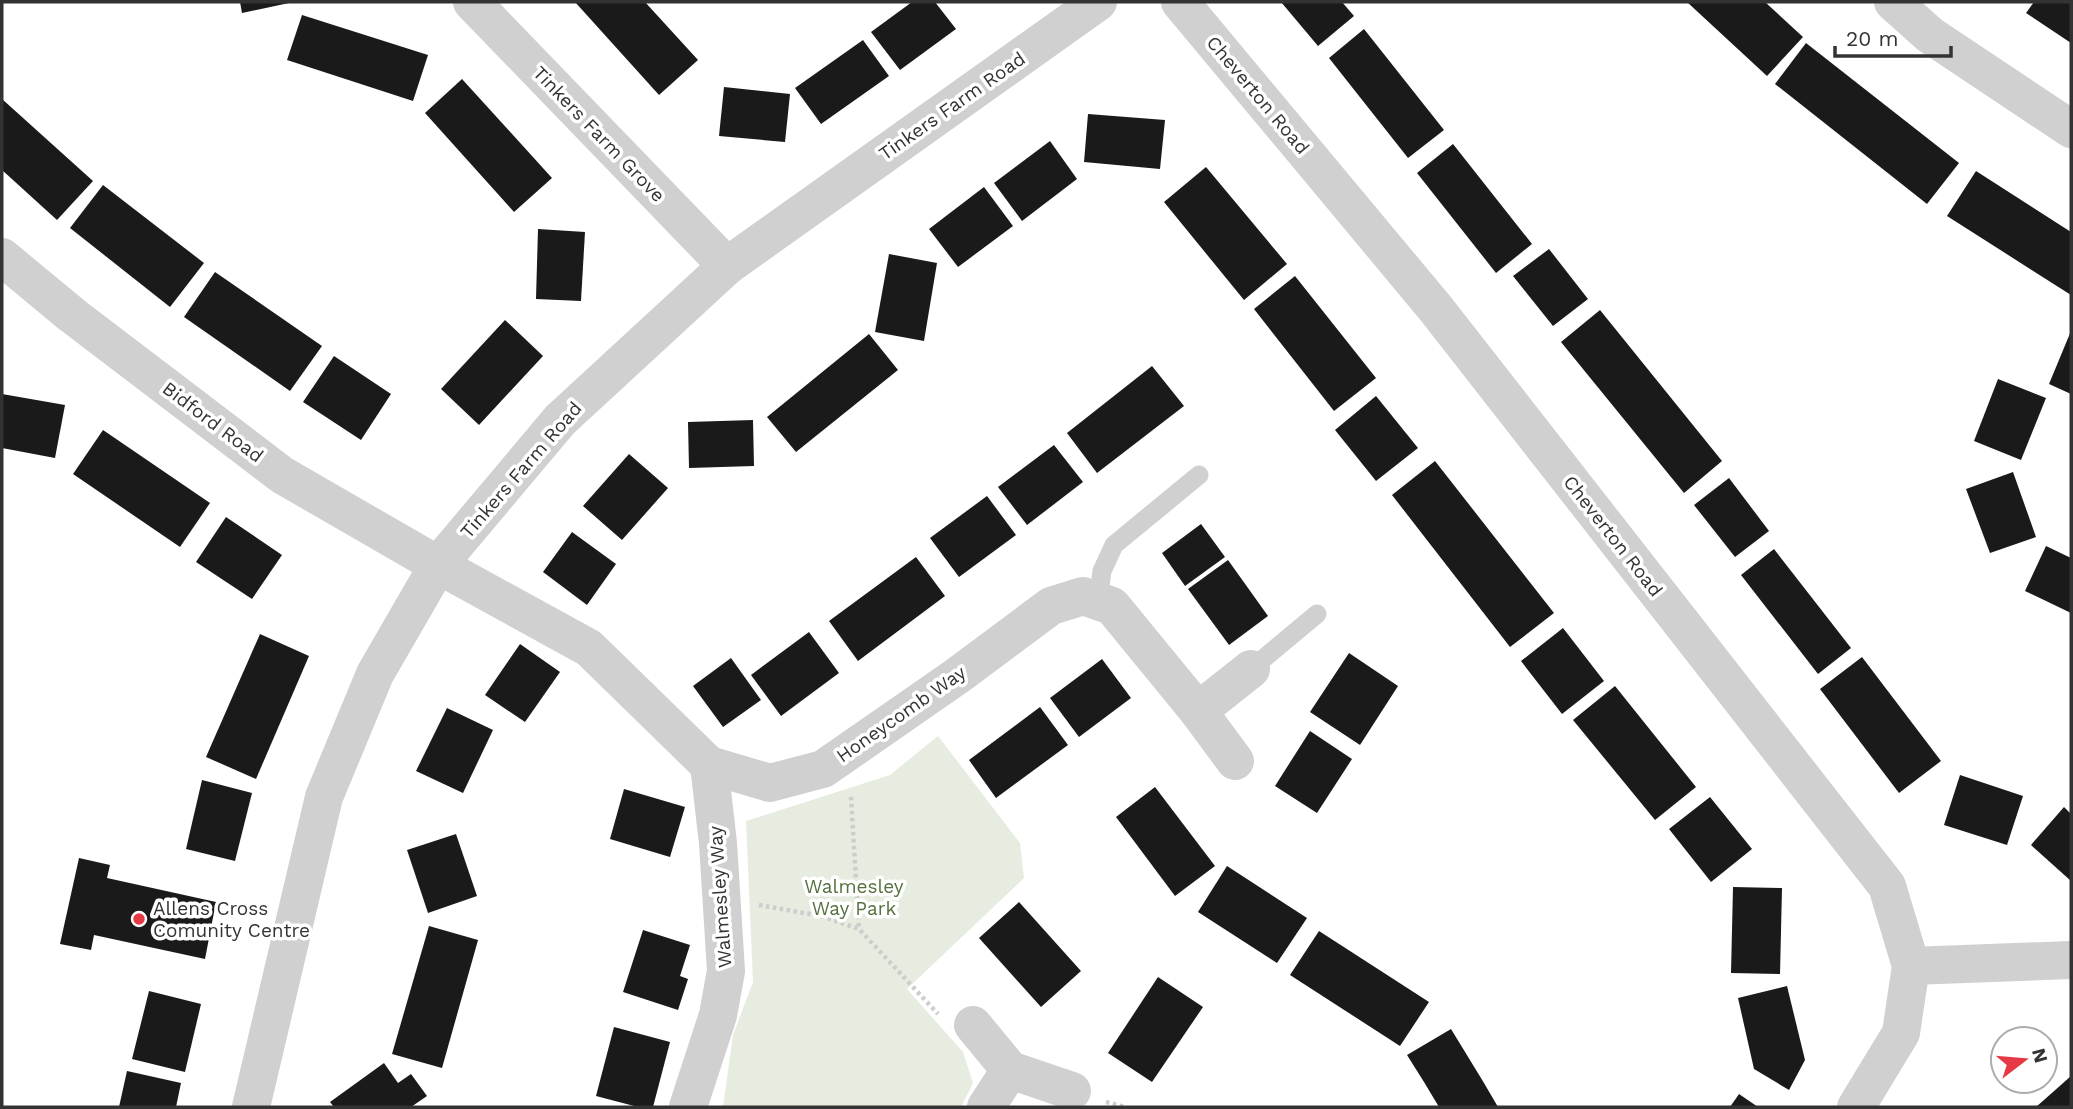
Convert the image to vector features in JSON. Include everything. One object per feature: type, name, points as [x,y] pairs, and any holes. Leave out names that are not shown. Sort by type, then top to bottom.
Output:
[{"type":"street","name":"Tinkers Farm Grove","points":[[472,2],[727,266]]},
{"type":"street","name":"Tinkers Farm Road","points":[[251,1107],[324,797],[375,674],[438,565],[560,420],[727,266],[1098,2]]},
{"type":"street","name":"Cheverton Road","points":[[1180,2],[1436,309],[1887,886],[1911,966]]},
{"type":"street","points":[[1893,2],[1930,35],[2071,129]]},
{"type":"street","name":"Bidford Road","points":[[2,257],[72,315],[282,475],[438,565]]},
{"type":"street","name":"Honeycomb Way","points":[[438,565],[589,648],[709,765],[770,783],[823,769],[1051,606],[1083,596],[1098,601]]},
{"type":"street","points":[[1098,601],[1112,606],[1235,761]]},
{"type":"street","points":[[1198,711],[1251,669]]},
{"type":"street","name":"Walmesley Way","points":[[688,1107],[718,1015],[726,971],[718,843],[709,765]]},
{"type":"street","points":[[1856,1107],[1901,1033],[1911,966],[2071,960]]},
{"type":"street","points":[[973,1025],[1010,1070],[1072,1091]]},
{"type":"street","points":[[986,1107],[1010,1070]]},
{"type":"lane","points":[[1098,601],[1102,571],[1114,545],[1199,475]]},
{"type":"lane","points":[[1251,669],[1317,614]]},
{"type":"path","points":[[848,753],[859,929]]},
{"type":"path","points":[[721,898],[821,916],[859,929],[957,1035],[973,1025]]},
{"type":"green space","name":"Walmesley Way Park","points":[[938,736],[1020,843],[1024,878],[907,989],[963,1052],[973,1083],[961,1107],[723,1107],[733,1035],[753,982],[746,821],[890,775]]},
{"type":"building","points":[[240,2],[289,2],[289,3],[242,13]]},
{"type":"building","points":[[575,2],[645,2],[698,60],[659,95]]},
{"type":"building","points":[[912,2],[935,2],[956,29],[900,70],[871,32]]},
{"type":"building","points":[[1281,2],[1342,2],[1354,16],[1318,46]]},
{"type":"building","points":[[1687,2],[1765,2],[1803,37],[1767,76]]},
{"type":"building","points":[[2034,2],[2071,2],[2071,43],[2026,13]]},
{"type":"building","points":[[302,15],[428,55],[413,101],[287,60]]},
{"type":"building","points":[[1364,29],[1444,130],[1408,158],[1329,58]]},
{"type":"building","points":[[863,40],[889,76],[821,124],[795,88]]},
{"type":"building","points":[[1806,43],[1959,163],[1927,204],[1775,84]]},
{"type":"building","points":[[462,79],[552,178],[514,212],[425,113]]},
{"type":"building","points":[[724,87],[790,94],[785,142],[719,136]]},
{"type":"building","points":[[2,99],[93,181],[57,220],[2,170]]},
{"type":"building","points":[[1088,114],[1165,120],[1160,169],[1084,162]]},
{"type":"building","points":[[1050,141],[1077,179],[1022,221],[994,183]]},
{"type":"building","points":[[1453,144],[1532,244],[1496,273],[1417,173]]},
{"type":"building","points":[[1206,167],[1287,264],[1244,300],[1164,202]]},
{"type":"building","points":[[1976,171],[2071,232],[2071,295],[1947,216]]},
{"type":"building","points":[[103,185],[204,263],[170,307],[70,228]]},
{"type":"building","points":[[984,187],[1013,226],[958,267],[929,229]]},
{"type":"building","points":[[538,229],[585,232],[581,301],[536,299]]},
{"type":"building","points":[[1549,249],[1588,299],[1553,326],[1513,276]]},
{"type":"building","points":[[889,254],[937,263],[924,341],[875,332]]},
{"type":"building","points":[[215,272],[322,346],[290,391],[184,317]]},
{"type":"building","points":[[1295,276],[1376,378],[1334,411],[1254,309]]},
{"type":"building","points":[[1600,310],[1722,461],[1684,493],[1561,342]]},
{"type":"building","points":[[505,320],[543,356],[479,425],[441,389]]},
{"type":"building","points":[[2071,331],[2071,394],[2049,384]]},
{"type":"building","points":[[869,334],[898,370],[796,452],[767,417]]},
{"type":"building","points":[[334,356],[391,394],[361,440],[303,402]]},
{"type":"building","points":[[1152,366],[1184,406],[1097,473],[1067,433]]},
{"type":"building","points":[[1998,379],[2046,398],[2021,460],[1974,441]]},
{"type":"building","points":[[2,394],[65,405],[55,458],[2,448]]},
{"type":"building","points":[[1376,396],[1418,448],[1376,481],[1335,430]]},
{"type":"building","points":[[753,420],[754,466],[689,468],[688,422]]},
{"type":"building","points":[[103,430],[210,503],[180,547],[73,474]]},
{"type":"building","points":[[1054,445],[1083,482],[1027,525],[998,487]]},
{"type":"building","points":[[629,454],[668,488],[622,540],[583,506]]},
{"type":"building","points":[[1435,461],[1554,613],[1510,647],[1392,495]]},
{"type":"building","points":[[2013,472],[2036,537],[1990,553],[1966,489]]},
{"type":"building","points":[[1729,478],[1769,531],[1735,557],[1694,505]]},
{"type":"building","points":[[987,496],[1016,535],[959,577],[930,538]]},
{"type":"building","points":[[226,517],[282,555],[252,599],[196,562]]},
{"type":"building","points":[[1201,524],[1225,557],[1185,586],[1162,553]]},
{"type":"building","points":[[572,532],[616,564],[587,605],[543,572]]},
{"type":"building","points":[[2046,546],[2071,558],[2071,613],[2025,591]]},
{"type":"building","points":[[1774,549],[1851,648],[1818,674],[1741,575]]},
{"type":"building","points":[[916,557],[945,596],[858,661],[829,621]]},
{"type":"building","points":[[1228,560],[1268,616],[1229,645],[1188,589]]},
{"type":"building","points":[[1563,628],[1604,681],[1562,714],[1521,661]]},
{"type":"building","points":[[809,632],[839,673],[781,716],[751,675]]},
{"type":"building","points":[[260,634],[309,656],[256,779],[206,757]]},
{"type":"building","points":[[520,644],[560,672],[525,722],[485,695]]},
{"type":"building","points":[[1349,653],[1398,686],[1360,745],[1310,712]]},
{"type":"building","points":[[1862,657],[1941,761],[1899,793],[1820,689]]},
{"type":"building","points":[[731,658],[761,700],[723,727],[693,686]]},
{"type":"building","points":[[1102,659],[1131,698],[1079,737],[1050,698]]},
{"type":"building","points":[[1615,686],[1696,787],[1655,820],[1573,720]]},
{"type":"building","points":[[1040,707],[1068,745],[996,798],[969,760]]},
{"type":"building","points":[[447,708],[493,730],[463,793],[416,771]]},
{"type":"building","points":[[1310,731],[1352,759],[1317,813],[1275,786]]},
{"type":"building","points":[[1960,775],[2023,796],[2007,845],[1944,825]]},
{"type":"building","points":[[202,780],[252,793],[235,861],[186,849]]},
{"type":"building","points":[[1155,787],[1215,866],[1175,896],[1116,817]]},
{"type":"building","points":[[624,789],[685,807],[670,857],[610,839]]},
{"type":"building","points":[[1710,797],[1752,849],[1711,882],[1669,829]]},
{"type":"building","points":[[2064,807],[2071,814],[2071,881],[2031,845]]},
{"type":"building","points":[[456,834],[477,896],[428,913],[407,850]]},
{"type":"building","name":"Allens Cross Comunity Centre","points":[[79,858],[110,865],[107,878],[216,902],[205,959],[94,935],[91,950],[60,944]]},
{"type":"building","points":[[1227,866],[1307,918],[1277,963],[1198,912]]},
{"type":"building","points":[[1733,887],[1782,888],[1780,974],[1731,973]]},
{"type":"building","points":[[1019,902],[1081,971],[1041,1007],[979,938]]},
{"type":"building","points":[[429,926],[478,940],[442,1068],[392,1054]]},
{"type":"building","points":[[643,930],[690,945],[680,976],[688,979],[678,1010],[623,992]]},
{"type":"building","points":[[1319,931],[1429,1002],[1400,1046],[1290,975]]},
{"type":"building","points":[[1158,977],[1203,1007],[1152,1082],[1108,1053]]},
{"type":"building","points":[[1787,986],[1805,1060],[1789,1090],[1754,1069],[1738,998]]},
{"type":"building","points":[[149,991],[201,1004],[185,1072],[132,1059]]},
{"type":"building","points":[[614,1027],[670,1042],[653,1107],[638,1107],[596,1096]]},
{"type":"building","points":[[1451,1029],[1498,1107],[1439,1107],[1407,1055]]},
{"type":"building","points":[[384,1063],[398,1083],[411,1074],[427,1096],[411,1107],[334,1107],[330,1102]]},
{"type":"building","points":[[127,1071],[181,1083],[176,1107],[119,1107]]},
{"type":"building","points":[[2071,1076],[2071,1107],[2036,1107],[2050,1095],[2059,1095],[2059,1087]]},
{"type":"building","points":[[1739,1094],[1758,1107],[1730,1107]]},
{"type":"place","name":"Allens Cross Comunity Centre","points":[[139,919]]}]
